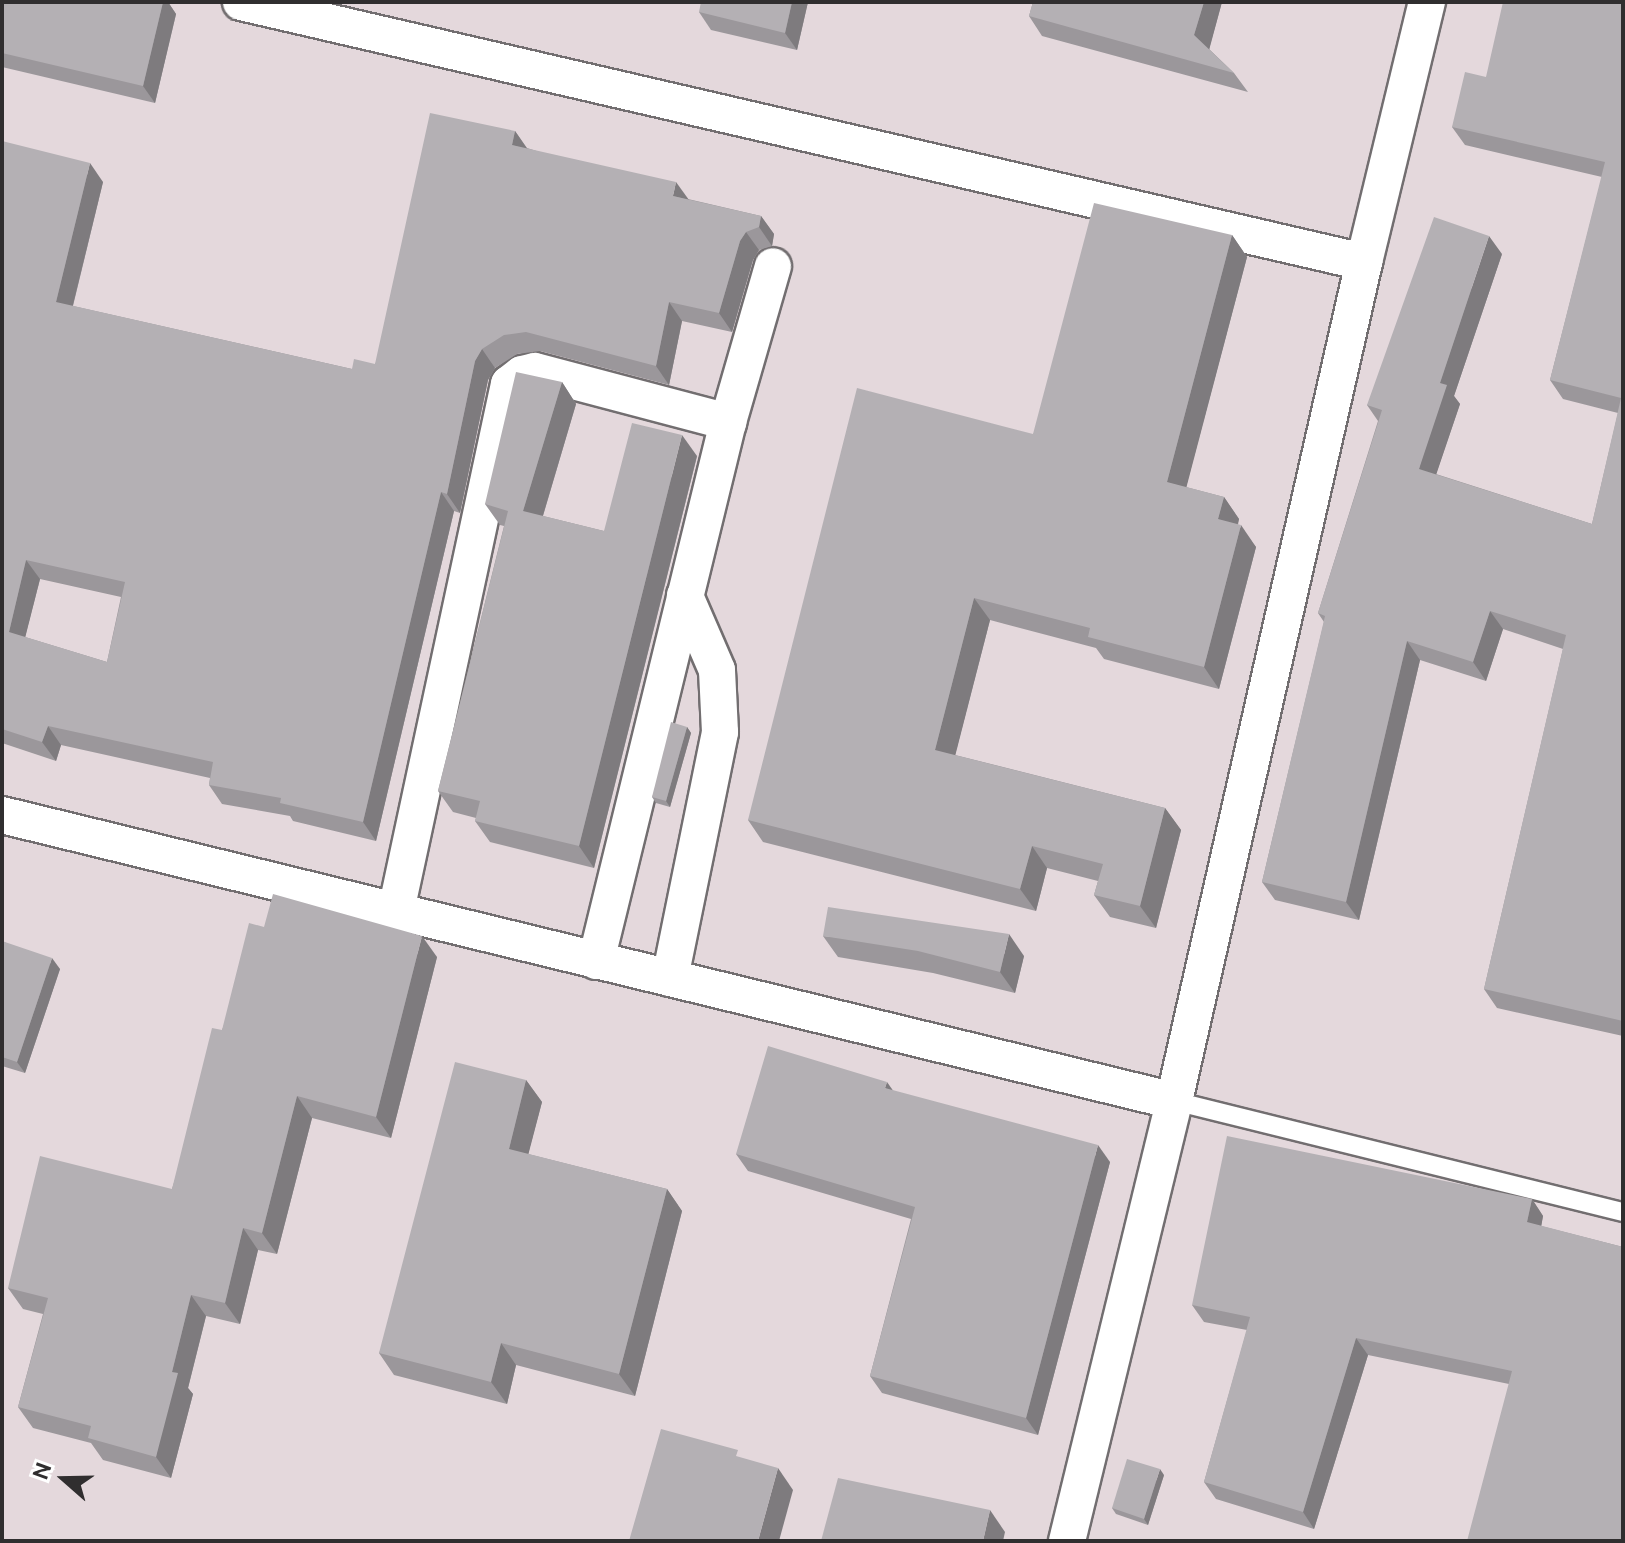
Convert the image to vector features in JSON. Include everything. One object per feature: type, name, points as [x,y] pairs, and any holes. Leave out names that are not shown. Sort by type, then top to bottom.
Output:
[{"type":"street","points":[[241,2],[1364,262]]},
{"type":"street","points":[[1067,1541],[1174,1101],[1364,262],[1427,2]]},
{"type":"street","points":[[596,961],[728,422],[773,266]]},
{"type":"street","points":[[396,911],[473,539],[509,384],[522,374],[535,371],[728,422]]},
{"type":"street","points":[[670,978],[720,732],[717,670],[685,596]]},
{"type":"street","points":[[2,815],[1174,1101]]},
{"type":"lane","points":[[1174,1101],[1623,1212]]},
{"type":"shaded area","points":[[2,2],[1623,2],[1623,1541],[2,1541]]},
{"type":"building","points":[[2,2],[163,2],[143,86],[2,53]]},
{"type":"building","points":[[701,2],[792,2],[785,33],[699,12]]},
{"type":"building","points":[[1033,2],[1204,2],[1194,35],[1234,73],[1029,16]]},
{"type":"building","points":[[1503,2],[1623,2],[1623,1021],[1484,989],[1566,635],[1490,611],[1473,662],[1407,641],[1346,902],[1262,882],[1325,616],[1318,613],[1382,410],[1367,405],[1434,217],[1489,236],[1440,383],[1447,385],[1419,469],[1592,524],[1621,398],[1550,380],[1605,162],[1452,127],[1465,72],[1486,77]]},
{"type":"building","points":[[430,113],[515,131],[512,145],[676,182],[673,196],[761,216],[759,227],[746,232],[740,241],[719,313],[669,302],[656,366],[526,332],[504,335],[482,349],[475,361],[447,494],[441,492],[363,822],[280,803],[281,798],[209,785],[213,762],[48,726],[42,742],[2,729],[2,141],[90,163],[56,302],[352,369],[354,359],[375,364]],"holes":[[[26,560],[125,582],[107,662],[9,632]]]},
{"type":"building","points":[[1094,203],[1232,235],[1167,482],[1224,497],[1218,519],[1241,525],[1204,667],[1088,637],[1090,628],[974,598],[935,750],[1165,808],[1140,906],[1094,895],[1103,864],[1032,846],[1020,889],[748,820],[857,388],[1033,434]]},
{"type":"building","points":[[516,372],[562,382],[523,511],[604,531],[632,423],[682,435],[579,846],[475,821],[480,801],[438,791],[508,511],[485,504]]},
{"type":"building","points":[[671,722],[687,727],[666,801],[652,797]]},
{"type":"building","points":[[273,894],[422,936],[376,1117],[297,1096],[262,1233],[243,1228],[225,1303],[191,1295],[172,1372],[178,1373],[156,1457],[88,1438],[91,1426],[18,1407],[48,1298],[8,1288],[40,1156],[172,1189],[212,1028],[222,1030],[249,923],[264,927]]},
{"type":"building","points":[[828,907],[1009,934],[1000,972],[918,951],[823,936]]},
{"type":"building","points":[[2,941],[52,958],[17,1062],[2,1057]]},
{"type":"building","points":[[768,1046],[887,1082],[885,1088],[1098,1145],[1026,1418],[870,1376],[915,1207],[736,1154]]},
{"type":"building","points":[[455,1062],[526,1080],[509,1149],[667,1189],[619,1374],[501,1343],[491,1382],[379,1353]]},
{"type":"building","points":[[1227,1136],[1532,1199],[1527,1222],[1623,1247],[1621,1541],[1467,1541],[1512,1371],[1356,1338],[1303,1512],[1204,1482],[1250,1317],[1192,1305]]},
{"type":"building","points":[[661,1429],[738,1450],[736,1456],[778,1468],[758,1541],[629,1541]]},
{"type":"building","points":[[1127,1459],[1160,1469],[1144,1519],[1112,1508]]},
{"type":"building","points":[[838,1478],[990,1510],[983,1541],[821,1541]]}]
